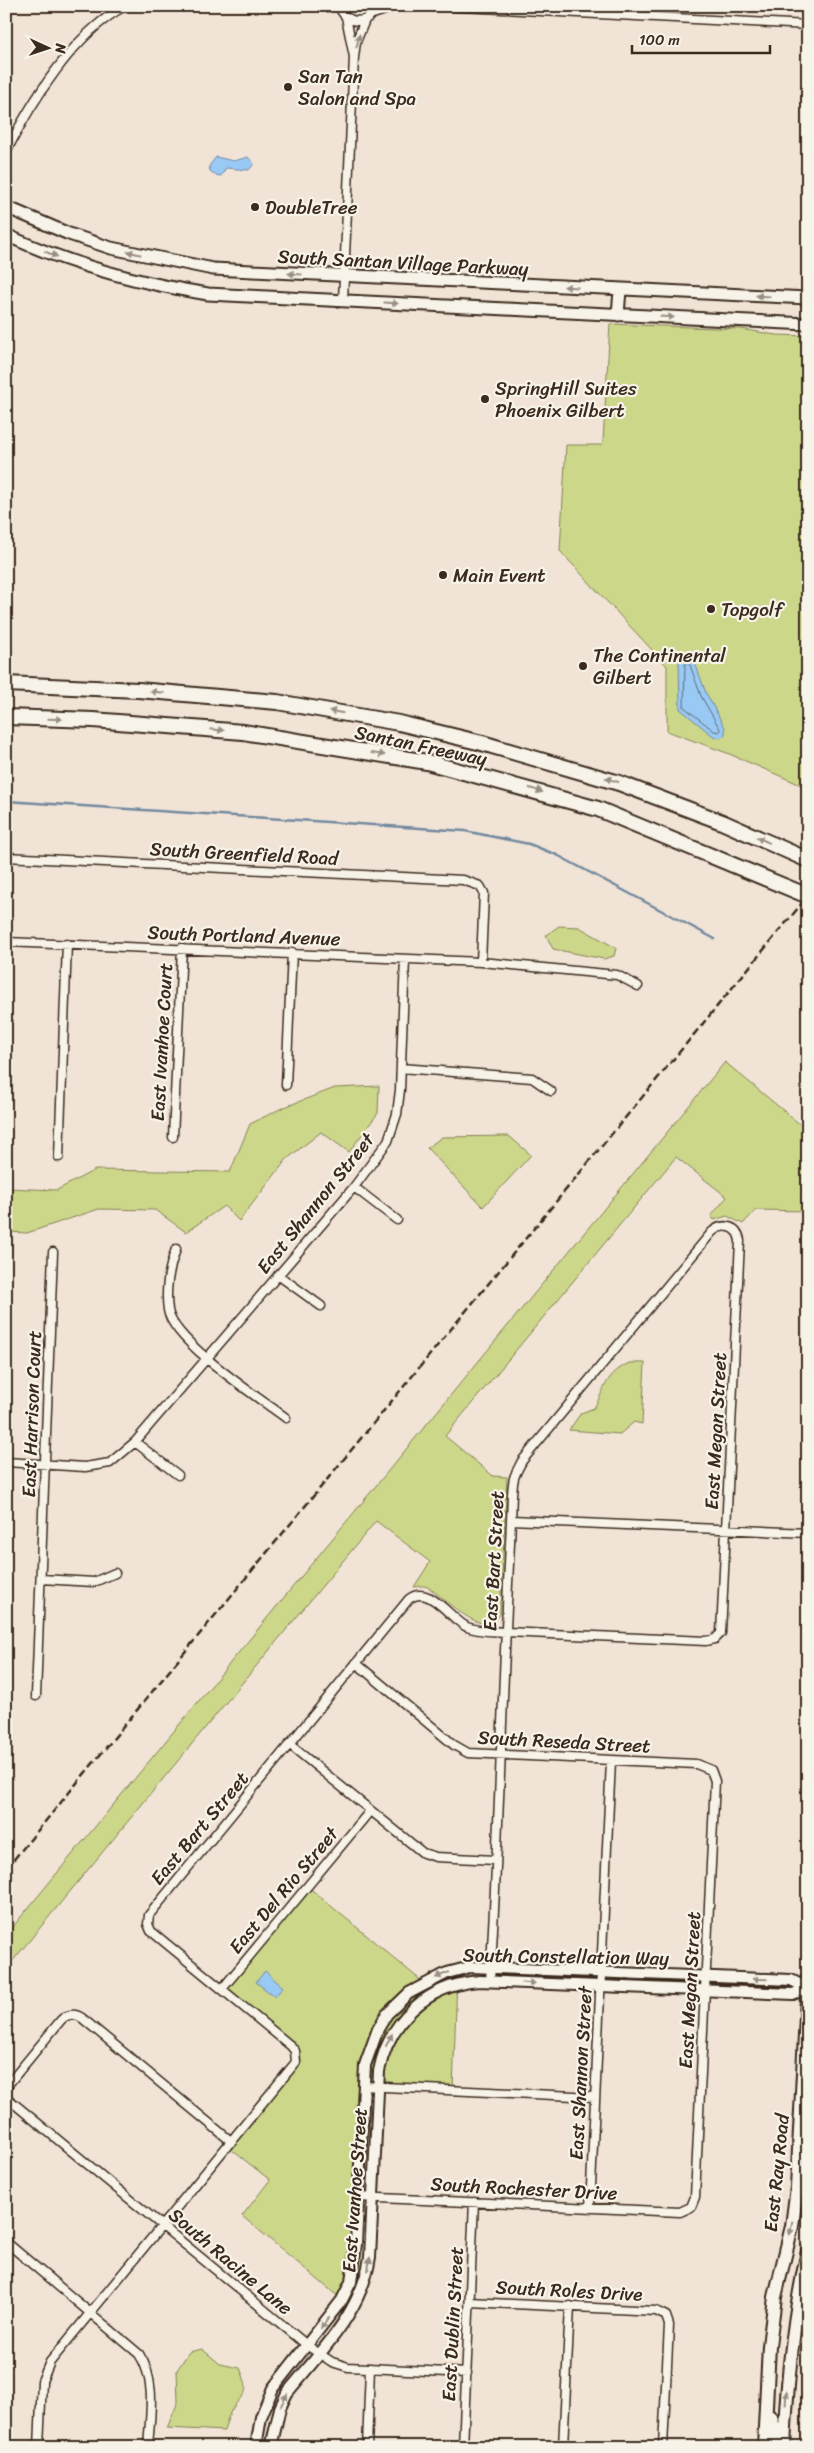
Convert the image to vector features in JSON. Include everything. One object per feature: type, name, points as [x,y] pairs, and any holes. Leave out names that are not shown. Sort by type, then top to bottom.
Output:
[{"type":"highway","name":"Santan Freeway","points":[[6,684],[138,690],[277,702],[399,723],[482,743],[619,782],[722,822],[808,860]]},
{"type":"highway","name":"Santan Freeway","points":[[6,717],[93,720],[243,732],[427,762],[598,809],[808,896]]},
{"type":"main road","name":"South Santan Village Parkway","points":[[6,207],[69,234],[111,248],[213,269],[343,277],[808,298]]},
{"type":"main road","points":[[6,235],[56,256],[102,272],[163,287],[208,294],[808,324]]},
{"type":"main road","points":[[618,315],[620,290]]},
{"type":"main road","name":"East Ray Road","points":[[764,2447],[769,2346],[776,2297],[792,2226],[797,2187],[807,1985]]},
{"type":"main road","points":[[784,2447],[788,2368],[796,2306],[808,2251]]},
{"type":"main road","points":[[767,2400],[774,2427],[773,2447]]},
{"type":"street","points":[[6,152],[51,80],[85,37],[100,22],[125,6]]},
{"type":"street","points":[[331,6],[355,21],[365,20]]},
{"type":"street","points":[[343,300],[356,42],[365,20],[375,10],[397,6]]},
{"type":"street","points":[[444,6],[808,25]]},
{"type":"street","points":[[342,12],[352,38],[354,57]]},
{"type":"street","name":"South Greenfield Road","points":[[6,857],[463,880],[480,886],[484,893],[481,962]]},
{"type":"street","name":"South Portland Avenue","points":[[6,942],[292,952],[481,962],[617,975],[638,986]]},
{"type":"street","points":[[59,1157],[67,944]]},
{"type":"street","name":"East Ivanhoe Court","points":[[173,1137],[182,948]]},
{"type":"street","points":[[286,1084],[292,952]]},
{"type":"street","name":"East Shannon Street","points":[[6,1462],[86,1467],[110,1463],[135,1442],[354,1187],[388,1141],[397,1114],[401,1068],[405,959]]},
{"type":"street","points":[[401,1068],[532,1078],[551,1091]]},
{"type":"street","points":[[354,1187],[397,1220]]},
{"type":"street","name":"East Bart Street","points":[[490,1981],[513,1483],[521,1463],[712,1232],[722,1226],[730,1227]]},
{"type":"street","name":"East Megan Street","points":[[506,1632],[706,1641],[715,1639],[720,1634],[722,1627],[727,1530],[740,1243],[738,1234],[730,1227]]},
{"type":"street","points":[[176,1249],[168,1272],[168,1311],[177,1330],[207,1358],[286,1418]]},
{"type":"street","name":"East Harrison Court","points":[[36,1696],[53,1252]]},
{"type":"street","points":[[278,1275],[321,1306]]},
{"type":"street","points":[[135,1442],[178,1475]]},
{"type":"street","points":[[511,1520],[808,1533]]},
{"type":"street","points":[[41,1579],[94,1582],[114,1573]]},
{"type":"street","name":"East Bart Street","points":[[222,1989],[153,1933],[148,1924],[151,1911],[410,1598],[416,1595],[429,1597],[467,1627],[506,1632]]},
{"type":"street","name":"South Reseda Street","points":[[356,1664],[459,1748],[472,1754],[696,1764],[711,1770]]},
{"type":"street","points":[[289,1744],[426,1855],[495,1860]]},
{"type":"street","name":"East Shannon Street","points":[[590,2208],[611,1761]]},
{"type":"street","name":"East Megan Street","points":[[688,2209],[695,2197],[715,1783],[711,1770]]},
{"type":"street","name":"East Del Rio Street","points":[[222,1989],[370,1811]]},
{"type":"street","name":"South Constellation Way","points":[[363,2088],[365,2065],[371,2045],[383,2022],[399,2002],[425,1983],[460,1968],[490,1967],[792,1980],[807,1985]]},
{"type":"street","name":"South Constellation Way","points":[[378,2087],[382,2054],[390,2037],[410,2010],[422,2000],[450,1987],[469,1981],[793,1994],[807,1985]]},
{"type":"street","points":[[39,2447],[42,2381],[45,2371],[91,2312],[294,2067],[296,2057],[291,2046],[222,1989]]},
{"type":"street","points":[[6,2086],[61,2020],[70,2015],[82,2018],[232,2142]]},
{"type":"street","points":[[363,2088],[378,2087],[595,2097]]},
{"type":"street","name":"East Ivanhoe Street","points":[[271,2447],[280,2408],[287,2393],[352,2310],[368,2275],[374,2197],[378,2087]]},
{"type":"street","name":"East Ivanhoe Street","points":[[256,2447],[267,2400],[285,2372],[308,2346],[342,2300],[351,2282],[356,2244],[363,2088]]},
{"type":"street","name":"South Racine Lane","points":[[6,2096],[319,2354],[337,2364],[370,2368],[466,2373]]},
{"type":"street","name":"South Rochester Drive","points":[[358,2197],[680,2212],[688,2209]]},
{"type":"street","name":"East Dublin Street","points":[[463,2447],[474,2202]]},
{"type":"street","points":[[6,2242],[132,2346],[144,2362],[151,2387],[148,2447]]},
{"type":"street","name":"South Roles Drive","points":[[470,2302],[656,2310],[665,2315],[669,2325],[663,2447]]},
{"type":"street","points":[[563,2447],[570,2306]]},
{"type":"street","points":[[367,2447],[370,2368]]},
{"type":"green space","name":"Topgolf","points":[[610,324],[741,329],[776,335],[808,336],[808,788],[727,753],[667,731],[667,666],[560,551],[566,445],[601,445],[603,442]]},
{"type":"green space","points":[[559,926],[579,927],[616,948],[614,956],[604,959],[553,949],[546,935]]},
{"type":"green space","points":[[725,1062],[808,1131],[808,1211],[756,1210],[743,1224],[727,1216],[714,1220],[711,1216],[727,1197],[676,1157],[445,1436],[493,1476],[507,1477],[500,1614],[494,1622],[475,1621],[454,1608],[427,1587],[414,1587],[430,1562],[376,1521],[6,1969],[6,1935]]},
{"type":"green space","points":[[379,1086],[378,1113],[349,1152],[321,1132],[287,1159],[239,1221],[224,1206],[186,1232],[155,1210],[99,1209],[27,1233],[6,1232],[6,1188],[57,1190],[95,1170],[230,1172],[250,1124],[282,1108],[335,1088]]},
{"type":"green space","points":[[509,1136],[531,1155],[483,1207],[427,1148],[442,1137]]},
{"type":"green space","points":[[629,1363],[645,1363],[642,1424],[634,1422],[620,1434],[569,1430],[581,1413],[594,1408],[615,1372]]},
{"type":"green space","points":[[307,1886],[430,1988],[457,1977],[453,2090],[370,2087],[361,2261],[357,2283],[347,2304],[242,2216],[270,2180],[228,2147],[294,2067],[296,2054],[222,1989]]},
{"type":"green space","points":[[202,2349],[220,2364],[240,2368],[244,2377],[245,2392],[231,2411],[224,2431],[167,2428],[178,2402],[177,2370],[189,2352]]},
{"type":"water","points":[[216,157],[234,161],[248,157],[254,164],[249,170],[226,168],[221,176],[215,175],[210,171],[209,166]]},
{"type":"water","points":[[685,653],[695,663],[706,693],[725,728],[725,735],[720,738],[713,736],[680,709],[679,662]]},
{"type":"water","points":[[265,1971],[283,1987],[275,1997],[256,1982]]},
{"type":"waterway","points":[[6,801],[465,831],[529,844],[557,855],[715,939]]},
{"type":"waterway","points":[[801,984],[808,987]]},
{"type":"railway","points":[[6,1869],[808,896]]},
{"type":"place","name":"San Tan Salon and Spa","points":[[288,87]]},
{"type":"place","name":"DoubleTree","points":[[255,207]]},
{"type":"place","name":"SpringHill Suites Phoenix Gilbert","points":[[485,399]]},
{"type":"place","name":"Main Event","points":[[443,575]]},
{"type":"place","name":"Topgolf","points":[[711,609]]},
{"type":"place","name":"The Continental Gilbert","points":[[583,666]]}]
